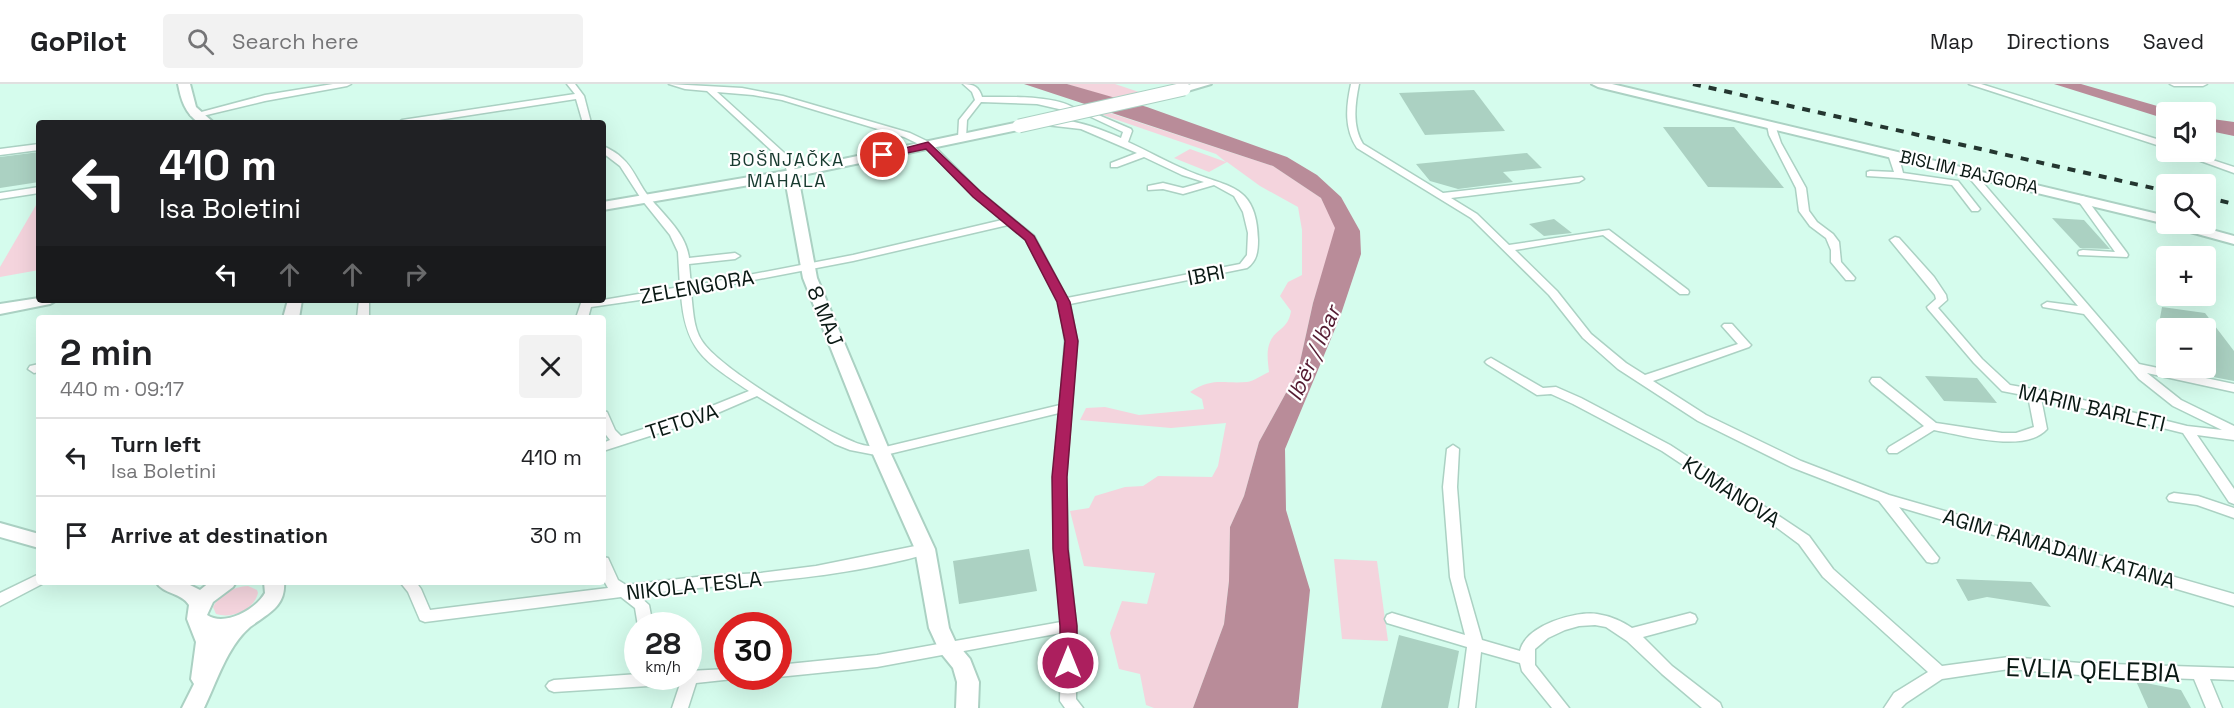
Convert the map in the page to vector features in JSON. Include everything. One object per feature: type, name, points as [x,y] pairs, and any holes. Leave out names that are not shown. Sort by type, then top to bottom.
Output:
[{"type":"main road","points":[[184,84],[187,102],[194,115],[203,120]]},
{"type":"main road","points":[[606,206],[791,174],[1205,84]]},
{"type":"main road","name":"BISLIM BAJGORA","points":[[1598,84],[2156,218]]},
{"type":"main road","name":"8 MAJ","points":[[791,174],[808,268],[881,452],[925,549],[939,628],[947,646],[963,665],[968,682],[967,708]]},
{"type":"main road","points":[[2216,230],[2234,234]]},
{"type":"main road","points":[[2212,234],[2234,240]]},
{"type":"main road","points":[[0,309],[36,303]]},
{"type":"main road","points":[[0,530],[36,540]]},
{"type":"main road","points":[[172,585],[193,595],[200,614],[206,642],[197,700]]},
{"type":"main road","points":[[200,614],[215,585]]},
{"type":"main road","points":[[197,700],[226,640],[243,622],[270,602],[275,594],[274,585]]},
{"type":"main road","points":[[200,614],[219,627],[243,622]]},
{"type":"street","points":[[194,115],[256,100],[348,84]]},
{"type":"street","points":[[571,84],[580,96],[586,120]]},
{"type":"street","points":[[673,84],[711,91],[741,91],[794,101],[907,135],[928,145],[977,194],[1030,238],[1064,302],[1071,341],[1060,477],[1060,549],[1069,626],[1068,701],[1076,708]]},
{"type":"street","points":[[967,84],[976,91],[979,100]]},
{"type":"street","name":"AGIM RAMADANI KATANA","points":[[1355,84],[1352,99],[1352,126],[1355,139],[1360,146],[1474,216],[1553,293],[1587,336],[1643,380],[1702,418],[1796,464],[1884,498],[2234,600]]},
{"type":"street","points":[[1972,84],[2156,142]]},
{"type":"street","points":[[2174,84],[2203,84]]},
{"type":"street","points":[[711,91],[789,162],[791,174]]},
{"type":"street","points":[[422,120],[580,96]]},
{"type":"street","points":[[962,138],[963,120],[979,100],[1011,99],[1053,103],[1072,109]]},
{"type":"street","points":[[1093,116],[1128,131],[1123,144]]},
{"type":"street","name":"IBRI","points":[[1019,126],[1072,123],[1234,190],[1248,213],[1253,227],[1249,263],[1235,269],[1064,302]]},
{"type":"street","points":[[1771,125],[1776,145],[1800,186],[1804,211],[1833,241],[1837,247],[1836,262],[1850,278]]},
{"type":"street","points":[[0,152],[36,147]]},
{"type":"street","points":[[606,151],[621,159],[645,199],[669,223],[678,241],[684,262],[692,331],[696,342],[722,367],[845,442],[881,452],[1066,407]]},
{"type":"street","points":[[1114,165],[1143,154]]},
{"type":"street","points":[[1893,154],[1899,175]]},
{"type":"street","points":[[2216,159],[2234,165]]},
{"type":"street","points":[[2210,162],[2234,170]]},
{"type":"street","points":[[1969,172],[2134,367],[2177,403],[2234,431]]},
{"type":"street","points":[[1870,174],[1899,175],[1955,183],[1975,209]]},
{"type":"street","points":[[1440,196],[1579,179]]},
{"type":"street","points":[[1151,188],[1163,186],[1183,191],[1213,183]]},
{"type":"street","points":[[0,196],[36,190]]},
{"type":"street","points":[[2082,199],[2123,255],[2083,253]]},
{"type":"street","name":"ZELENGORA","points":[[606,300],[687,290],[808,268],[1011,221]]},
{"type":"street","points":[[1509,249],[1605,232],[1684,292]]},
{"type":"street","name":"MARIN BARLETI","points":[[1895,240],[1922,274],[1936,285],[1942,300],[1932,307],[1978,361],[2006,388],[2187,430],[2234,436]]},
{"type":"street","points":[[684,262],[735,256]]},
{"type":"street","points":[[2047,306],[2087,311]]},
{"type":"street","points":[[1643,380],[1745,345],[1728,326]]},
{"type":"street","name":"KUMANOVA","points":[[1491,362],[1541,392],[1552,390],[1577,400],[1666,448],[1777,521],[1803,540],[1828,573],[1939,673]]},
{"type":"street","points":[[2134,367],[2234,388]]},
{"type":"street","points":[[1876,381],[1932,426],[2009,437],[2026,436],[2041,429],[2034,394]]},
{"type":"street","name":"TETOVA","points":[[606,446],[695,419],[728,407],[758,391]]},
{"type":"street","points":[[606,424],[618,441]]},
{"type":"street","points":[[1893,450],[1932,426]]},
{"type":"street","points":[[2187,430],[2234,500]]},
{"type":"street","points":[[1453,449],[1450,488],[1457,577],[1475,643],[1467,708]]},
{"type":"street","name":"AGIM RAMADANI KATANA","points":[[1884,498],[1932,558]]},
{"type":"street","points":[[2174,498],[2198,501],[2234,513]]},
{"type":"street","name":"NIKOLA TESLA","points":[[410,585],[414,589],[425,616],[625,593],[705,581],[763,578],[858,567],[925,549]]},
{"type":"street","points":[[606,569],[612,583],[634,597],[642,605],[643,612]]},
{"type":"street","points":[[0,600],[36,581]]},
{"type":"street","points":[[1392,619],[1526,659]]},
{"type":"street","points":[[1632,634],[1690,620]]},
{"type":"street","points":[[1561,708],[1527,668],[1526,659],[1532,641],[1540,633],[1567,623],[1606,621],[1632,634],[1682,683],[1714,708]]},
{"type":"street","points":[[792,670],[877,661],[947,646],[1069,626]]},
{"type":"street","name":"EVLIA QELEBIA","points":[[1892,708],[1900,698],[1939,673],[2009,663],[2234,674]]},
{"type":"street","points":[[2199,674],[2214,708]]},
{"type":"street","points":[[554,686],[624,680]]},
{"type":"street","points":[[680,708],[686,690]]},
{"type":"shaded area","points":[[1067,84],[1115,84],[1142,93],[1116,99]]},
{"type":"shaded area","points":[[1107,112],[1273,166],[1321,198],[1336,228],[1313,303],[1298,371],[1259,442],[1244,496],[1230,527],[1229,581],[1224,624],[1193,708],[1154,708],[1146,705],[1140,674],[1119,669],[1110,633],[1122,601],[1147,604],[1155,573],[1084,566],[1070,511],[1089,508],[1095,496],[1125,487],[1143,486],[1158,476],[1212,477],[1218,466],[1226,423],[1171,428],[1080,420],[1086,408],[1105,407],[1139,415],[1204,409],[1202,399],[1190,392],[1198,387],[1218,382],[1250,381],[1269,372],[1270,342],[1285,325],[1291,311],[1280,296],[1288,282],[1302,275],[1302,230],[1298,207],[1260,186],[1227,162],[1209,172],[1174,158],[1190,149],[1226,162],[1216,154],[1100,114]]},
{"type":"shaded area","points":[[36,205],[36,271],[0,277],[0,267]]},
{"type":"shaded area","points":[[1334,559],[1377,561],[1388,641],[1342,639]]},
{"type":"shaded area","points":[[248,586],[257,590],[258,593],[252,604],[242,612],[235,614],[216,614],[213,607],[223,594],[232,589]]},
{"type":"water","name":"Ibër / Ibar","points":[[1024,84],[1067,84],[1147,107],[1287,157],[1317,175],[1341,197],[1360,231],[1361,254],[1340,317],[1285,449],[1286,510],[1310,590],[1298,708],[1193,708],[1224,624],[1229,581],[1230,527],[1244,496],[1259,442],[1298,371],[1313,303],[1335,228],[1321,198],[1273,166]]},
{"type":"water","points":[[2054,84],[2081,84],[2156,106],[2156,116]]},
{"type":"water","points":[[2216,120],[2234,122],[2234,136],[2216,132]]},
{"type":"building","points":[[1474,90],[1505,131],[1425,135],[1399,93]]},
{"type":"building","points":[[1663,127],[1734,127],[1784,188],[1708,187]]},
{"type":"building","points":[[36,152],[36,182],[0,188],[0,157]]},
{"type":"building","points":[[1527,153],[1542,168],[1503,172],[1513,182],[1458,189],[1430,181],[1416,164]]},
{"type":"building","points":[[2052,218],[2084,220],[2110,249],[2080,248]]},
{"type":"building","points":[[1554,219],[1572,233],[1544,236],[1529,224]]},
{"type":"building","points":[[2162,307],[2205,313],[2209,318],[2160,318]]},
{"type":"building","points":[[2216,327],[2234,351],[2234,381],[2216,378]]},
{"type":"building","points":[[1925,376],[1977,378],[1997,403],[1944,401]]},
{"type":"building","points":[[1029,549],[1037,591],[959,604],[953,561]]},
{"type":"building","points":[[1956,579],[2031,582],[2051,607],[1987,597],[1968,601]]},
{"type":"building","points":[[1399,635],[1459,651],[1448,708],[1381,708]]},
{"type":"building","points":[[2136,681],[2181,690],[2191,708],[2148,708]]},
{"type":"railway","points":[[1693,84],[2156,189]]},
{"type":"railway","points":[[2216,200],[2234,204]]},
{"type":"district","name":"BOŠNJAČKA MAHALA","points":[[787,170]]},
{"type":"route","points":[[883,155],[928,145],[977,194],[1030,238],[1064,302],[1071,341],[1060,477],[1060,549],[1069,626],[1068,663]]}]
